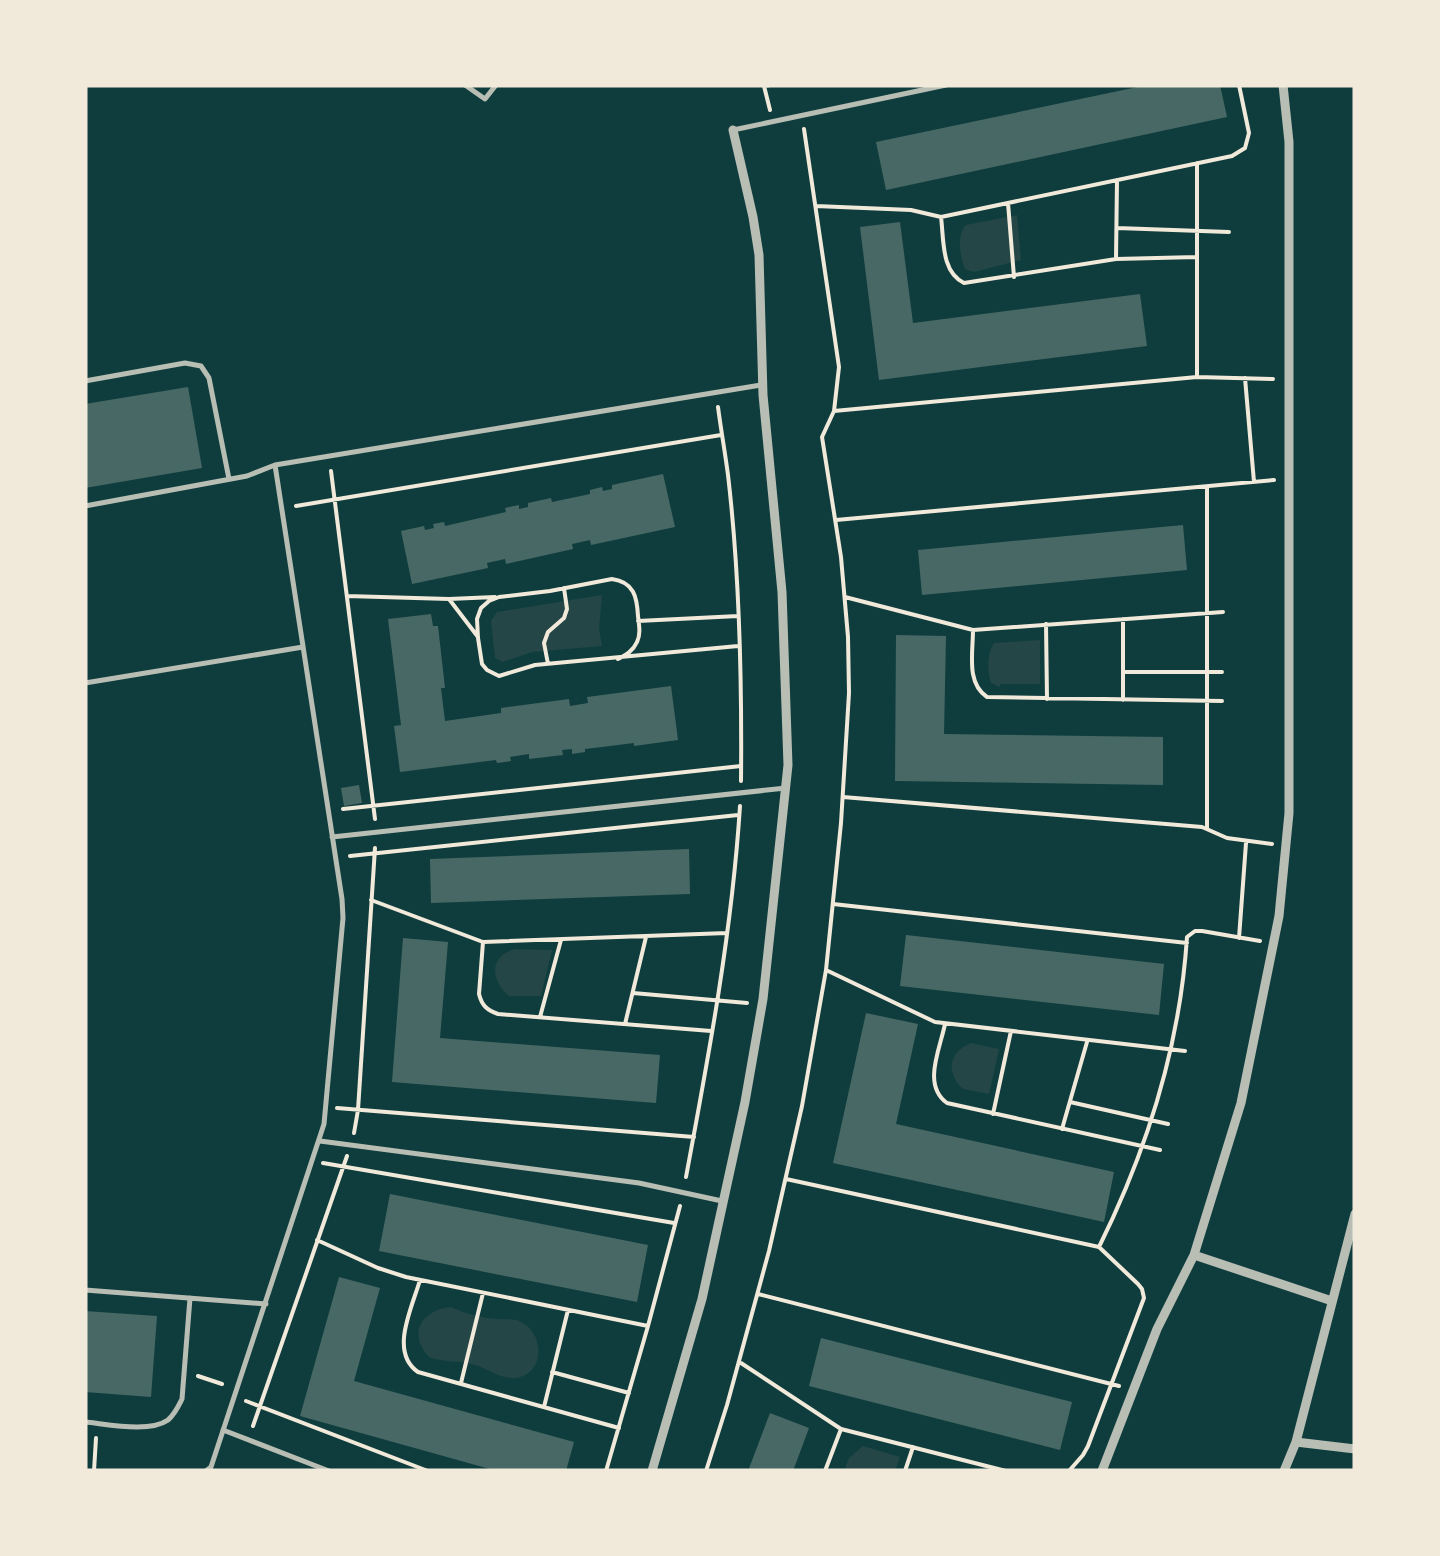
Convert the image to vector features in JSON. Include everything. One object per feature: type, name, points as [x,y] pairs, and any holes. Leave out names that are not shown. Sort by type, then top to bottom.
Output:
[{"type":"street","points":[[1102,1471],[1157,1329],[1194,1255],[1241,1103],[1273,944],[1287,846],[1289,379],[1288,126],[1284,85]]},
{"type":"street","points":[[652,1471],[690,1345],[725,1202],[762,1004],[786,788],[787,678],[762,384],[758,240],[733,130]]},
{"type":"street","points":[[1284,1471],[1296,1442],[1355,1214]]},
{"type":"street","points":[[1194,1255],[1332,1301]]},
{"type":"street","points":[[1296,1442],[1355,1449]]},
{"type":"lane","points":[[465,85],[486,98],[496,85]]},
{"type":"lane","points":[[733,130],[946,85]]},
{"type":"lane","points":[[85,381],[185,362],[201,366],[209,378],[228,479]]},
{"type":"lane","points":[[85,506],[330,456],[762,384]]},
{"type":"lane","points":[[206,1471],[211,1467],[320,1141],[327,1108],[343,918],[275,466]]},
{"type":"lane","points":[[85,683],[303,647]]},
{"type":"lane","points":[[332,837],[786,788]]},
{"type":"lane","points":[[320,1141],[639,1183],[725,1202]]},
{"type":"lane","points":[[85,1290],[266,1304]]},
{"type":"lane","points":[[85,1422],[150,1427],[176,1412],[182,1399],[190,1298]]},
{"type":"lane","points":[[223,1430],[329,1471]]},
{"type":"path","points":[[766,85],[772,122]]},
{"type":"path","points":[[816,206],[912,210],[941,217],[1232,156],[1245,148],[1249,133],[1239,85]]},
{"type":"path","points":[[706,1471],[758,1294],[802,1106],[826,970],[843,797],[848,694],[846,597],[822,437],[834,410],[838,367],[802,116]]},
{"type":"path","points":[[1196,163],[1196,377]]},
{"type":"path","points":[[1116,180],[1116,259]]},
{"type":"path","points":[[1008,203],[1014,276]]},
{"type":"path","points":[[941,217],[948,264],[958,281],[972,283],[1116,259],[1196,257]]},
{"type":"path","points":[[1117,228],[1229,232]]},
{"type":"path","points":[[834,410],[1196,377],[1289,379]]},
{"type":"path","points":[[1245,378],[1254,482]]},
{"type":"path","points":[[606,1471],[683,1192],[735,872],[741,793],[739,616],[729,489],[716,392]]},
{"type":"path","points":[[282,509],[722,435]]},
{"type":"path","points":[[330,456],[377,832]]},
{"type":"path","points":[[836,520],[1289,478]]},
{"type":"path","points":[[1206,486],[1207,828]]},
{"type":"path","points":[[347,596],[499,597],[620,580],[635,594],[639,637],[630,652],[618,658]]},
{"type":"path","points":[[548,664],[544,643],[548,632],[564,618],[564,588]]},
{"type":"path","points":[[499,597],[482,608],[477,618],[482,664],[492,674],[506,676],[535,665],[740,646]]},
{"type":"path","points":[[846,597],[974,630],[1222,612]]},
{"type":"path","points":[[449,599],[478,638]]},
{"type":"path","points":[[638,621],[739,616]]},
{"type":"path","points":[[1122,619],[1122,700]]},
{"type":"path","points":[[1046,624],[1047,699]]},
{"type":"path","points":[[974,630],[973,680],[981,694],[996,698],[1222,701]]},
{"type":"path","points":[[1123,672],[1222,672]]},
{"type":"path","points":[[328,810],[741,766]]},
{"type":"path","points":[[843,797],[1207,828],[1224,838],[1287,846]]},
{"type":"path","points":[[335,858],[739,814]]},
{"type":"path","points":[[1238,938],[1246,841]]},
{"type":"path","points":[[371,900],[483,942],[727,933]]},
{"type":"path","points":[[833,904],[1186,943]]},
{"type":"path","points":[[1099,1247],[1152,1120],[1171,1049],[1187,936],[1195,931],[1273,944]]},
{"type":"path","points":[[625,1024],[646,936]]},
{"type":"path","points":[[540,1018],[561,939]]},
{"type":"path","points":[[483,942],[479,994],[484,1007],[498,1014],[712,1031]]},
{"type":"path","points":[[826,970],[945,1024],[1185,1051]]},
{"type":"path","points":[[632,994],[762,1004]]},
{"type":"path","points":[[945,1024],[933,1078],[936,1092],[948,1103],[1160,1150]]},
{"type":"path","points":[[993,1114],[1010,1031]]},
{"type":"path","points":[[1062,1129],[1088,1040]]},
{"type":"path","points":[[1070,1102],[1168,1124]]},
{"type":"path","points":[[327,1108],[694,1137]]},
{"type":"path","points":[[314,1161],[675,1223]]},
{"type":"path","points":[[785,1178],[1099,1247],[1138,1284],[1144,1294],[1111,1384],[1088,1446],[1069,1471]]},
{"type":"path","points":[[318,1240],[378,1268],[420,1280],[648,1326]]},
{"type":"path","points":[[420,1280],[403,1340],[409,1366],[418,1372],[619,1428]]},
{"type":"path","points":[[460,1384],[483,1293]]},
{"type":"path","points":[[758,1294],[1134,1390]]},
{"type":"path","points":[[544,1407],[568,1310]]},
{"type":"path","points":[[740,1362],[841,1429],[1006,1471]]},
{"type":"path","points":[[552,1372],[629,1393]]},
{"type":"path","points":[[235,1396],[428,1471]]},
{"type":"path","points":[[825,1471],[841,1429]]},
{"type":"path","points":[[94,1471],[97,1432]]},
{"type":"path","points":[[905,1471],[913,1447]]},
{"type":"path","points":[[976,1471],[979,1464]]},
{"type":"shaded area","points":[[1017,215],[1021,260],[974,272],[965,269],[960,240],[966,225]]},
{"type":"shaded area","points":[[602,595],[602,646],[532,652],[503,662],[495,658],[491,621],[497,612]]},
{"type":"shaded area","points":[[1040,640],[1040,684],[1000,687],[991,683],[988,663],[994,643]]},
{"type":"shaded area","points":[[515,949],[552,950],[541,996],[509,996],[499,983],[496,963]]},
{"type":"shaded area","points":[[971,1043],[999,1049],[989,1094],[963,1089],[954,1076],[954,1057]]},
{"type":"shaded area","points":[[451,1307],[479,1317],[515,1320],[529,1328],[538,1345],[531,1371],[507,1378],[469,1363],[429,1357],[419,1339],[421,1324],[432,1313]]},
{"type":"shaded area","points":[[863,1446],[900,1457],[895,1471],[844,1471],[849,1458]]},
{"type":"building","points":[[1147,85],[1220,85],[1227,117],[886,190],[876,142]]},
{"type":"building","points":[[900,222],[913,323],[1140,294],[1147,346],[879,380],[860,227]]},
{"type":"building","points":[[188,387],[202,468],[85,488],[85,404]]},
{"type":"building","points":[[663,474],[675,527],[591,545],[590,540],[572,544],[573,549],[506,564],[505,559],[487,563],[488,568],[412,584],[401,531],[424,526],[425,530],[444,522],[445,526],[506,512],[505,508],[519,505],[519,509],[551,498],[552,502],[590,494],[590,490],[602,487],[603,491],[612,489],[612,485]]},
{"type":"building","points":[[1183,525],[1187,570],[922,595],[918,550]]},
{"type":"building","points":[[431,614],[433,626],[438,626],[445,721],[501,713],[501,708],[569,699],[570,706],[588,703],[587,697],[671,686],[678,740],[585,749],[572,754],[572,749],[562,750],[563,755],[529,759],[529,754],[497,763],[496,760],[400,772],[394,726],[401,725],[388,619]]},
{"type":"building","points":[[896,635],[946,636],[944,734],[1163,737],[1163,785],[895,781]]},
{"type":"building","points":[[359,785],[362,803],[344,806],[341,788]]},
{"type":"building","points":[[689,849],[690,894],[431,903],[430,859]]},
{"type":"building","points":[[906,935],[1164,964],[1159,1015],[900,986]]},
{"type":"building","points":[[403,938],[448,942],[440,1038],[660,1055],[656,1103],[392,1082]]},
{"type":"building","points":[[866,1013],[918,1024],[896,1124],[1114,1172],[1104,1222],[833,1163]]},
{"type":"building","points":[[390,1194],[648,1245],[637,1302],[379,1251]]},
{"type":"building","points":[[339,1277],[380,1288],[354,1381],[574,1442],[566,1471],[497,1471],[300,1416]]},
{"type":"building","points":[[85,1311],[157,1316],[151,1397],[85,1392]]},
{"type":"building","points":[[821,1338],[1072,1402],[1060,1450],[809,1386]]},
{"type":"building","points":[[770,1413],[809,1428],[793,1471],[748,1471]]}]
